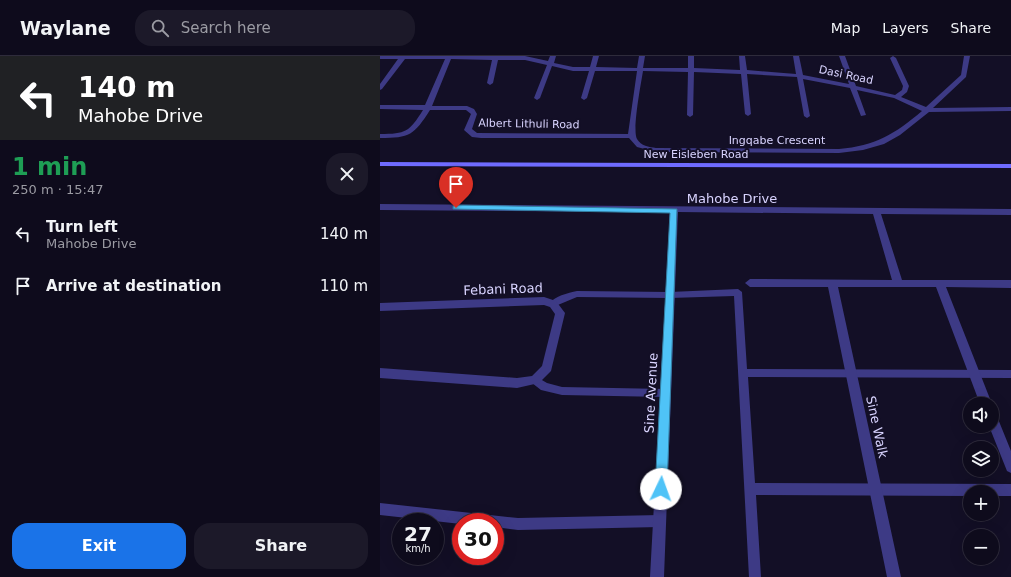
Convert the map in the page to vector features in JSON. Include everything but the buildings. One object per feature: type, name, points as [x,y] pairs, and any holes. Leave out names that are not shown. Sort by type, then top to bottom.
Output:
[{"type":"main road","name":"New Eisleben Road","points":[[380,164],[1011,166]]},
{"type":"street","points":[[537,98],[553,56]]},
{"type":"street","points":[[584,98],[596,56]]},
{"type":"street","points":[[632,136],[642,56]]},
{"type":"street","points":[[690,115],[691,56]]},
{"type":"street","points":[[742,56],[748,114]]},
{"type":"street","points":[[796,56],[807,116]]},
{"type":"street","points":[[842,56],[863,115]]},
{"type":"street","name":"Ingqabe Crescent","points":[[632,136],[633,140],[641,147],[656,150],[852,150],[864,148],[887,140],[926,110],[964,76],[967,56]]},
{"type":"street","name":"Dasi Road","points":[[380,57],[525,58],[567,69],[743,71],[799,75],[853,86],[896,98],[926,110]]},
{"type":"street","points":[[380,88],[404,57]]},
{"type":"street","points":[[380,136],[396,136],[410,132],[442,81],[449,57]]},
{"type":"street","points":[[490,83],[495,57]]},
{"type":"street","points":[[893,58],[906,86],[905,91],[896,98]]},
{"type":"street","name":"Albert Lithuli Road","points":[[380,107],[460,107],[472,110],[474,114],[468,130],[475,135],[632,136]]},
{"type":"street","points":[[926,110],[1011,109]]},
{"type":"street","name":"Mahobe Drive","points":[[380,207],[674,211],[1011,212]]},
{"type":"street","name":"Sine Avenue","points":[[657,577],[674,211]]},
{"type":"street","points":[[876,211],[898,284]]},
{"type":"street","points":[[750,283],[1011,284]]},
{"type":"street","name":"Sine Walk","points":[[832,283],[894,577]]},
{"type":"street","points":[[940,284],[983,397]]},
{"type":"street","name":"Febani Road","points":[[380,308],[534,300],[549,301],[560,313],[547,368],[535,380]]},
{"type":"street","points":[[380,373],[517,384],[535,380]]},
{"type":"street","points":[[998,433],[1011,467]]},
{"type":"lane","points":[[553,304],[567,296],[576,294],[670,295],[738,292],[756,577]]},
{"type":"lane","points":[[743,373],[1011,374]]},
{"type":"lane","points":[[535,380],[545,387],[562,391],[666,393]]},
{"type":"lane","points":[[750,489],[1011,490]]},
{"type":"lane","points":[[380,509],[518,524],[660,521]]},
{"type":"route","points":[[456,208],[674,211],[661,489]]}]
